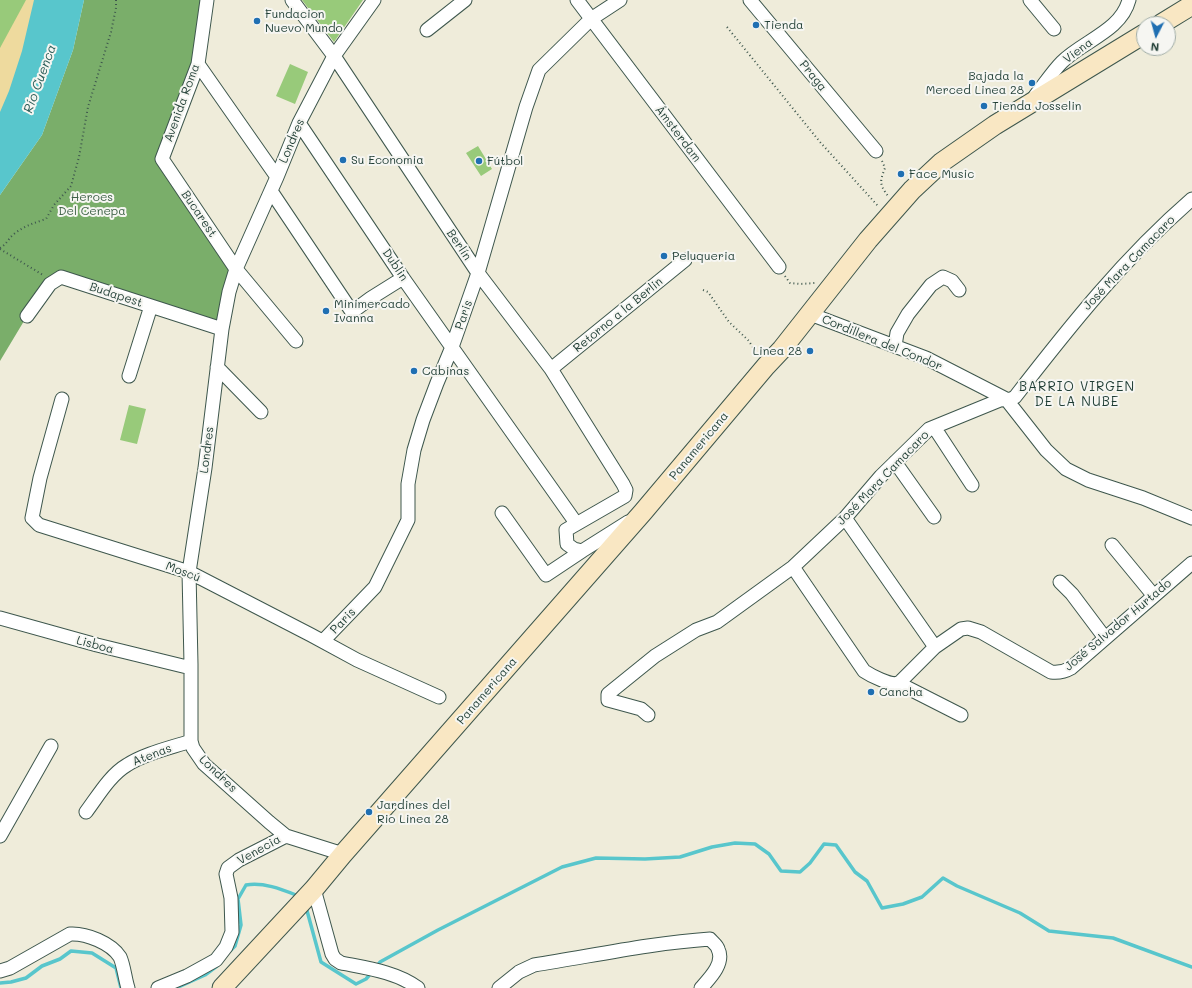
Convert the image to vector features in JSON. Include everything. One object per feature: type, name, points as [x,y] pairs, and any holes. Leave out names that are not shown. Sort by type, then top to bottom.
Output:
[{"type":"main road","points":[[1174,16],[1192,5]]},
{"type":"main road","name":"Panamericana","points":[[222,988],[297,909],[343,854],[642,512],[782,349],[868,240],[912,190],[942,162],[987,130],[1136,39]]},
{"type":"street","name":"Avenida Roma","points":[[162,159],[198,64],[207,0]]},
{"type":"street","name":"Berlín","points":[[292,0],[334,56],[478,273],[551,369],[623,484],[626,490],[625,496],[576,523]]},
{"type":"street","name":"Londres","points":[[343,854],[286,836],[204,764],[193,748],[191,741],[190,590],[188,572],[205,468],[222,329],[236,268],[271,191],[299,123],[334,56],[374,0]]},
{"type":"street","points":[[427,30],[465,0]]},
{"type":"street","name":"Ámsterdam","points":[[577,0],[778,267]]},
{"type":"street","name":"Paris","points":[[323,641],[375,587],[408,520],[408,484],[414,450],[423,420],[452,348],[478,273],[524,115],[539,70],[592,19],[620,0]]},
{"type":"street","name":"Praga","points":[[750,0],[876,151]]},
{"type":"street","points":[[1030,0],[1054,29]]},
{"type":"street","name":"Viena","points":[[1029,104],[1063,62],[1105,31],[1118,19],[1127,7],[1129,0]]},
{"type":"street","points":[[198,64],[277,177]]},
{"type":"street","name":"Dublin","points":[[299,123],[403,278],[576,523]]},
{"type":"street","name":"Bucarest","points":[[162,159],[236,268],[296,341]]},
{"type":"street","points":[[271,191],[352,312],[403,278]]},
{"type":"street","name":"José Mara Camacaro","points":[[648,715],[641,710],[608,700],[608,694],[655,656],[696,630],[717,622],[793,567],[845,518],[881,476],[923,434],[934,427],[1000,400],[1015,397],[1078,316],[1131,257],[1190,204]]},
{"type":"street","name":"Retorno a la Berlin","points":[[551,369],[685,260]]},
{"type":"street","name":"Budapest","points":[[54,281],[61,277],[222,329]]},
{"type":"street","points":[[895,346],[897,333],[908,314],[931,285],[943,277],[952,280],[959,290]]},
{"type":"street","points":[[27,316],[50,284],[54,281]]},
{"type":"street","points":[[129,376],[151,306]]},
{"type":"street","name":"Cordillera del Condor","points":[[810,314],[926,358],[1006,399],[1046,450],[1066,469],[1088,480],[1143,498],[1192,518]]},
{"type":"street","points":[[217,367],[261,412]]},
{"type":"street","name":"Moscú","points":[[62,399],[40,478],[32,518],[34,522],[39,525],[188,572],[357,660],[439,697]]},
{"type":"street","points":[[934,427],[972,485]]},
{"type":"street","points":[[895,462],[934,517]]},
{"type":"street","points":[[502,513],[546,575],[642,512]]},
{"type":"street","points":[[845,518],[935,647]]},
{"type":"street","points":[[576,523],[566,530],[567,544],[574,550],[582,551]]},
{"type":"street","points":[[1112,546],[1154,596]]},
{"type":"street","name":"José Salvador Hurtado","points":[[898,683],[935,647],[961,629],[968,628],[975,629],[1011,648],[1051,672],[1058,673],[1071,668],[1192,563]]},
{"type":"street","points":[[793,567],[864,671],[889,682],[898,683],[961,715]]},
{"type":"street","points":[[1060,582],[1072,594],[1106,638]]},
{"type":"street","name":"Lisboa","points":[[0,618],[97,645],[191,668]]},
{"type":"street","name":"Atenas","points":[[86,812],[112,777],[126,765],[144,756],[191,741]]},
{"type":"street","points":[[0,836],[51,746]]},
{"type":"street","name":"Venecia","points":[[158,988],[187,976],[216,960],[226,947],[232,932],[231,898],[226,874],[228,868],[239,860],[286,836]]},
{"type":"street","points":[[314,889],[332,954],[335,959],[341,964],[386,973],[410,982],[418,988]]},
{"type":"street","points":[[0,971],[10,968],[70,934],[80,934],[104,943],[115,951],[120,958],[128,988]]},
{"type":"street","points":[[499,988],[519,972],[534,965],[692,940],[710,939],[718,948],[720,960],[714,973],[702,988]]},
{"type":"path","points":[[54,281],[0,249],[12,236],[27,225],[46,219],[54,205],[71,186],[79,157],[88,107],[111,32],[116,8],[116,0]]},
{"type":"path","points":[[727,27],[820,142],[866,194],[893,212]]},
{"type":"path","points":[[876,151],[886,168],[881,177],[881,186],[893,212]]},
{"type":"path","points":[[778,267],[790,283],[812,284],[818,282]]},
{"type":"path","points":[[703,290],[708,292],[730,322],[748,340],[766,366]]},
{"type":"green space","points":[[0,0],[39,0],[0,140]]},
{"type":"green space","name":"Heroes Del Cenepa","points":[[84,0],[204,0],[193,63],[157,158],[231,268],[218,325],[61,277],[27,316],[0,361],[0,195],[42,135],[73,50]]},
{"type":"green space","points":[[302,0],[363,0],[334,42]]},
{"type":"green space","points":[[290,64],[308,72],[295,104],[276,96]]},
{"type":"green space","name":"Fútbol","points":[[478,146],[492,169],[481,176],[466,153]]},
{"type":"green space","points":[[129,405],[146,409],[137,444],[120,440]]},
{"type":"sand","points":[[26,0],[39,0],[0,144],[0,48]]},
{"type":"water","name":"Río Cuenca","points":[[34,0],[84,0],[73,50],[42,135],[0,195],[0,112],[9,91],[22,51]]},
{"type":"waterway","points":[[376,967],[380,962],[438,930],[562,867],[596,858],[645,859],[680,857],[712,847],[735,843],[755,844],[769,854],[781,871],[800,872],[810,863],[824,844],[836,845],[855,872],[867,881],[882,908],[903,904],[922,897],[943,878],[957,886],[1020,913],[1049,931],[1113,938],[1192,967]]},
{"type":"waterway","points":[[230,951],[235,946],[241,925],[238,899],[246,885],[265,885],[296,895]]},
{"type":"waterway","points":[[306,907],[321,962],[356,984],[366,979],[372,972]]},
{"type":"waterway","points":[[0,983],[26,978],[42,966],[60,959],[71,951],[92,953],[116,968],[121,988]]},
{"type":"waterway","points":[[176,988],[205,975],[217,966]]},
{"type":"place","name":"Fundacion Nuevo Mundo","points":[[257,21]]},
{"type":"place","name":"Tienda","points":[[756,25]]},
{"type":"place","name":"Bajada la Merced Linea 28","points":[[1032,83]]},
{"type":"place","name":"Tienda Josselin","points":[[984,106]]},
{"type":"place","name":"Su Economia","points":[[343,160]]},
{"type":"place","name":"Fútbol","points":[[479,161]]},
{"type":"place","name":"Face Music","points":[[901,174]]},
{"type":"place","name":"Peluqueria","points":[[664,256]]},
{"type":"place","name":"Minimercado Ivanna","points":[[326,311]]},
{"type":"place","name":"Linea 28","points":[[810,351]]},
{"type":"place","name":"Cabinas","points":[[414,371]]},
{"type":"place","name":"Cancha","points":[[871,692]]},
{"type":"place","name":"Jardines del Rio Linea 28","points":[[369,812]]},
{"type":"district","name":"BARRIO VIRGEN DE LA NUBE","points":[[1077,394]]}]
